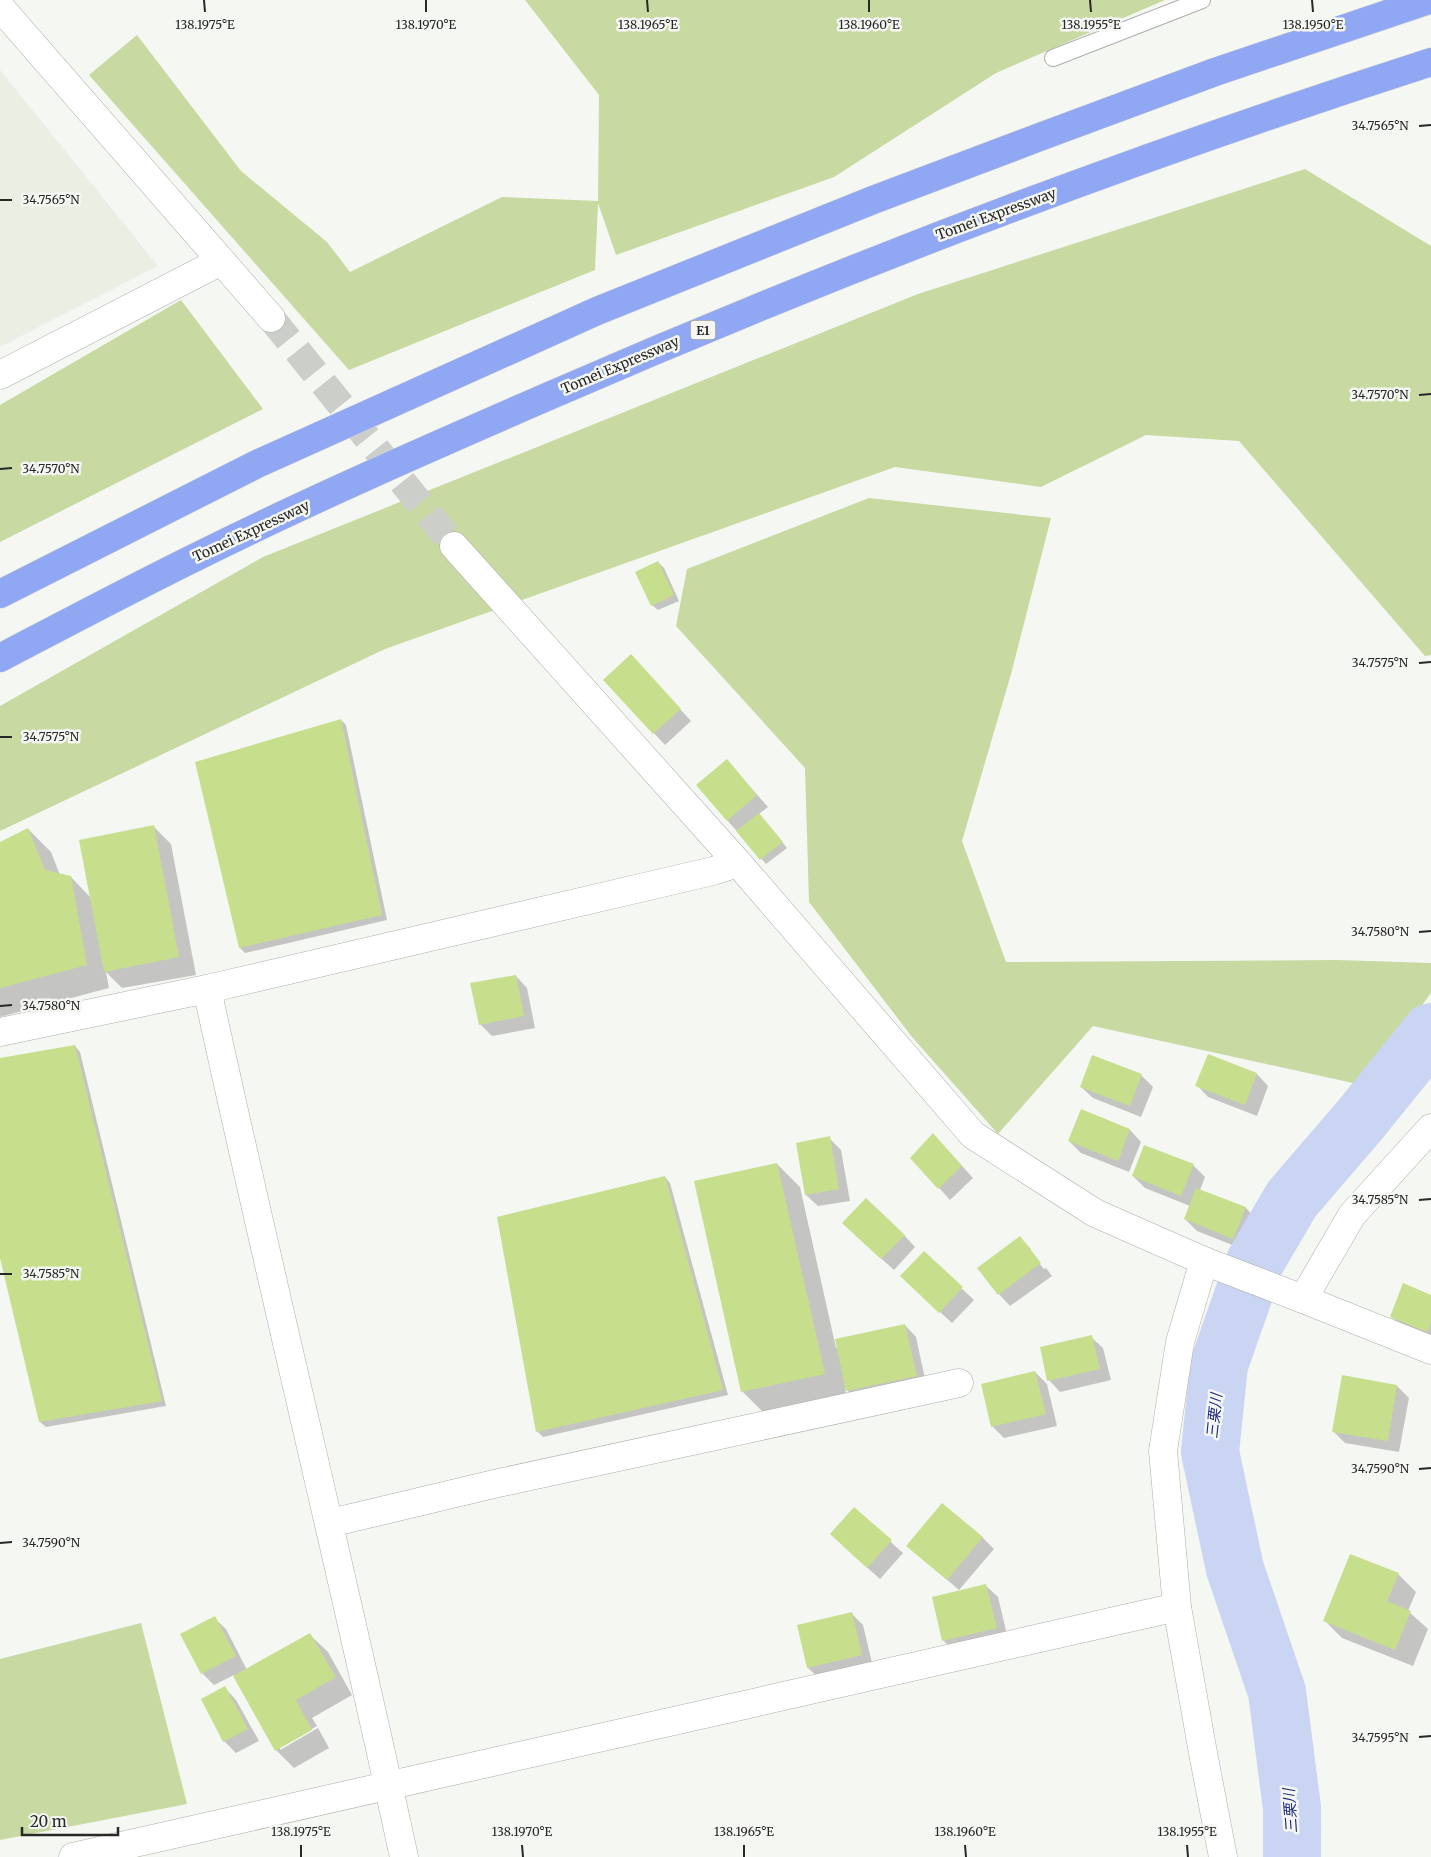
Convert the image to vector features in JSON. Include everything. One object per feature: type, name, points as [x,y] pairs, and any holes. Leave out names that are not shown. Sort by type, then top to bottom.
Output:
[{"type":"highway","points":[[0,594],[257,464],[597,312],[863,204],[1037,138],[1224,69],[1429,0]]},
{"type":"highway","name":"Tomei Expressway","points":[[0,658],[196,557],[397,462],[647,353],[812,285],[958,228],[1348,88],[1431,62]]},
{"type":"street","points":[[0,7],[271,318]]},
{"type":"street","points":[[0,376],[221,261]]},
{"type":"street","points":[[454,546],[738,863],[973,1135],[1096,1213],[1204,1261],[1303,1298],[1431,1350]]},
{"type":"street","points":[[0,1032],[208,989],[713,871],[738,863]]},
{"type":"street","points":[[208,989],[248,1176],[330,1523],[404,1857]]},
{"type":"street","points":[[1303,1298],[1352,1215],[1431,1128]]},
{"type":"street","points":[[1204,1261],[1180,1342],[1163,1451],[1177,1607],[1223,1857]]},
{"type":"street","points":[[330,1523],[494,1484],[958,1383]]},
{"type":"street","points":[[74,1857],[1177,1607]]},
{"type":"lane","points":[[1053,58],[1202,0]]},
{"type":"shaded area","points":[[0,70],[158,266],[0,347]]},
{"type":"green space","points":[[525,0],[1165,0],[996,73],[834,177],[616,255],[598,203],[595,270],[349,370],[89,75],[137,35],[241,171],[327,242],[350,272],[502,197],[598,201],[599,95]]},
{"type":"green space","points":[[1305,169],[1431,246],[1431,655],[1425,656],[1239,441],[1146,435],[1041,487],[895,467],[385,649],[0,831],[0,706],[263,557],[918,294]]},
{"type":"green space","points":[[181,300],[263,409],[0,542],[0,405]]},
{"type":"green space","points":[[869,498],[1051,518],[1011,674],[962,841],[1006,962],[1337,960],[1431,963],[1431,993],[1362,1085],[1093,1026],[998,1134],[912,1037],[809,902],[805,768],[676,626],[687,569]]},
{"type":"green space","points":[[141,1623],[187,1804],[0,1840],[0,1659]]},
{"type":"building","points":[[658,561],[674,595],[651,606],[635,572]]},
{"type":"building","points":[[631,654],[681,709],[653,734],[603,680]]},
{"type":"building","points":[[341,719],[382,915],[239,948],[195,762]]},
{"type":"building","points":[[727,759],[757,795],[727,821],[696,785]]},
{"type":"building","points":[[759,813],[783,842],[760,860],[736,831]]},
{"type":"building","points":[[154,825],[179,957],[104,972],[79,840]]},
{"type":"building","points":[[28,828],[45,870],[71,876],[87,965],[0,988],[0,842]]},
{"type":"building","points":[[516,975],[524,1016],[479,1025],[470,983]]},
{"type":"building","points":[[75,1045],[162,1401],[39,1422],[0,1258],[0,1058]]},
{"type":"building","points":[[1208,1054],[1257,1073],[1245,1105],[1195,1086]]},
{"type":"building","points":[[1092,1055],[1142,1074],[1130,1106],[1080,1087]]},
{"type":"building","points":[[1081,1109],[1130,1129],[1118,1161],[1068,1141]]},
{"type":"building","points":[[933,1133],[962,1166],[938,1189],[910,1158]]},
{"type":"building","points":[[830,1136],[839,1189],[805,1195],[796,1143]]},
{"type":"building","points":[[1144,1145],[1194,1164],[1181,1196],[1132,1176]]},
{"type":"building","points":[[777,1163],[825,1374],[741,1392],[694,1181]]},
{"type":"building","points":[[665,1176],[723,1390],[536,1432],[497,1217]]},
{"type":"building","points":[[1196,1188],[1246,1207],[1233,1239],[1184,1219]]},
{"type":"building","points":[[866,1198],[905,1235],[881,1259],[842,1223]]},
{"type":"building","points":[[1020,1236],[1041,1263],[998,1295],[977,1268]]},
{"type":"building","points":[[924,1251],[963,1287],[939,1313],[900,1276]]},
{"type":"building","points":[[1403,1283],[1431,1295],[1431,1322],[1427,1332],[1390,1317]]},
{"type":"building","points":[[905,1324],[917,1376],[846,1391],[835,1339]]},
{"type":"building","points":[[1092,1335],[1100,1369],[1047,1381],[1040,1347]]},
{"type":"building","points":[[1035,1371],[1046,1414],[991,1427],[981,1384]]},
{"type":"building","points":[[1342,1375],[1397,1385],[1388,1441],[1332,1432]]},
{"type":"building","points":[[942,1503],[983,1537],[947,1580],[906,1546]]},
{"type":"building","points":[[854,1507],[892,1540],[867,1568],[830,1534]]},
{"type":"building","points":[[1350,1554],[1399,1573],[1387,1601],[1411,1611],[1395,1650],[1323,1621]]},
{"type":"building","points":[[986,1584],[997,1628],[942,1641],[932,1597]]},
{"type":"building","points":[[852,1612],[862,1655],[807,1668],[797,1625]]},
{"type":"building","points":[[215,1616],[236,1656],[201,1674],[180,1634]]},
{"type":"building","points":[[310,1633],[336,1677],[296,1700],[312,1730],[275,1751],[233,1676]]},
{"type":"building","points":[[225,1686],[248,1729],[223,1742],[201,1699]]},
{"type":"waterway","name":"三栗川","points":[[1292,1857],[1292,1808],[1277,1692],[1235,1569],[1210,1452],[1219,1365],[1255,1262],[1292,1199],[1360,1120],[1431,1032]]},
{"type":"tunnel","points":[[271,318],[454,546]]}]
